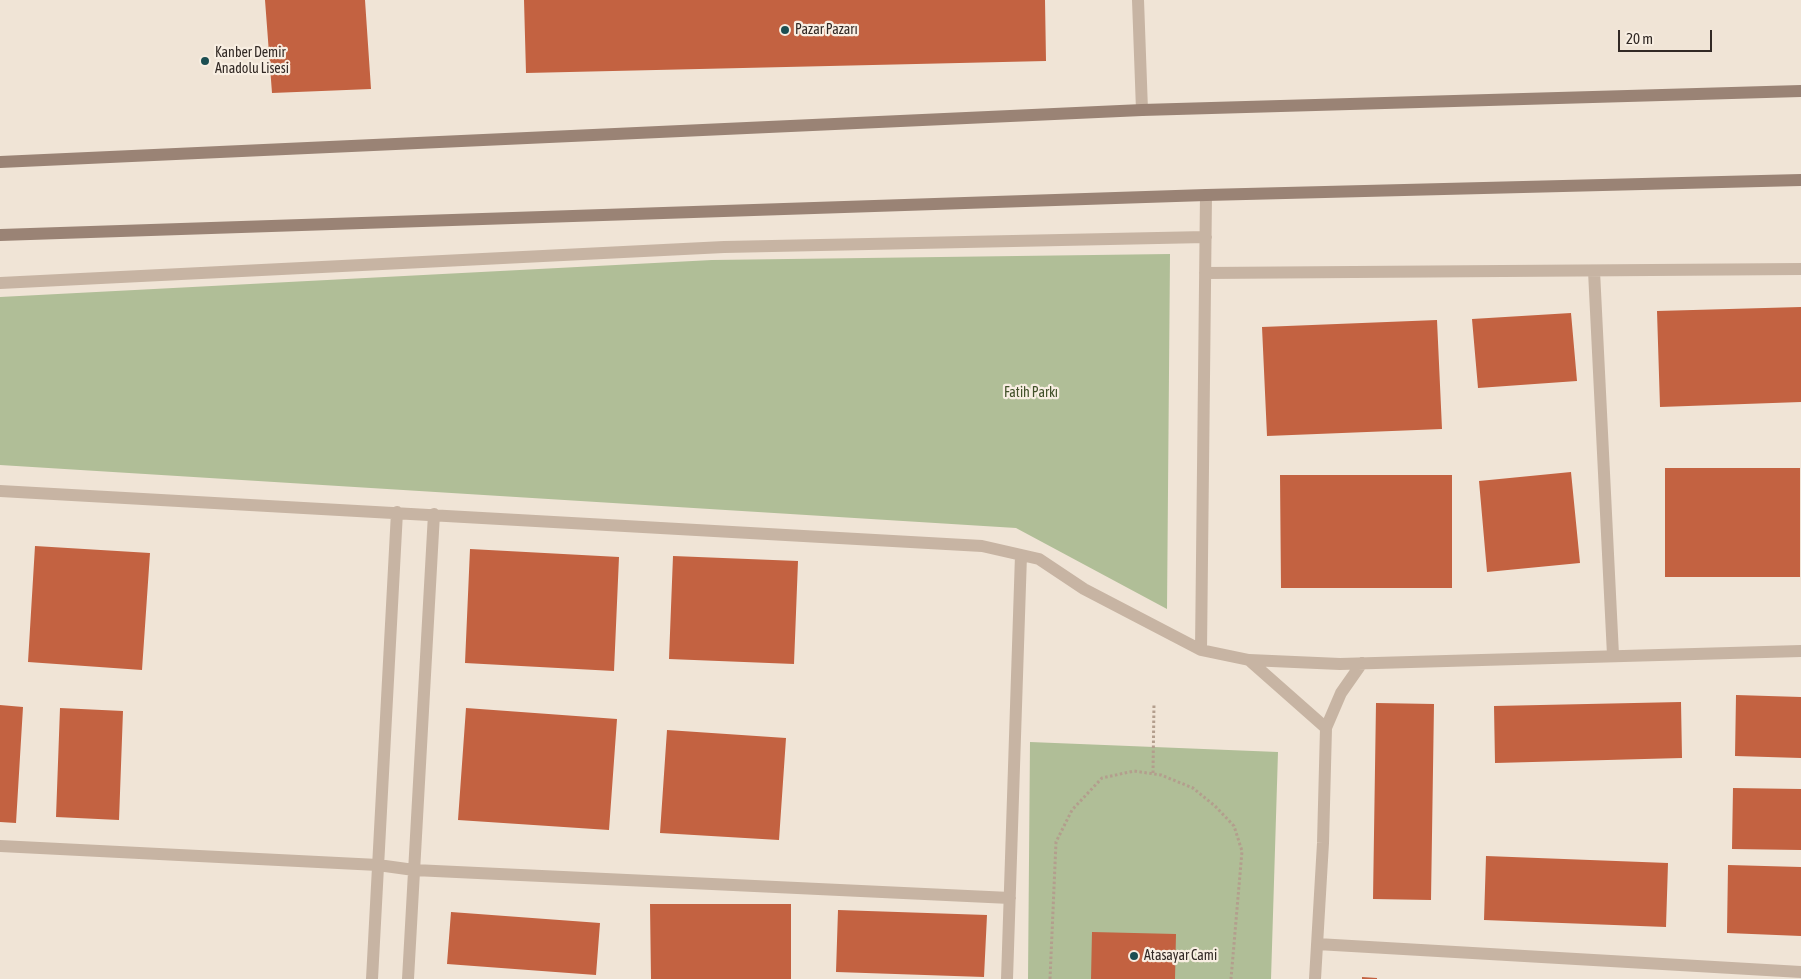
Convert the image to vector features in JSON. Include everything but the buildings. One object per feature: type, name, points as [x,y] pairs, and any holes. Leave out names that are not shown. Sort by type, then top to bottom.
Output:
[{"type":"main road","points":[[0,162],[1142,110],[1801,92]]},
{"type":"main road","points":[[0,235],[1206,195],[1801,180]]},
{"type":"street","points":[[1138,0],[1142,110]]},
{"type":"street","points":[[1201,650],[1206,195]]},
{"type":"street","points":[[0,283],[724,247],[1206,237]]},
{"type":"street","points":[[1205,273],[1801,269]]},
{"type":"street","points":[[1594,271],[1613,655]]},
{"type":"street","points":[[0,491],[982,546],[1038,559],[1084,589],[1201,650],[1249,660],[1362,663],[1801,651]]},
{"type":"street","points":[[372,979],[397,512]]},
{"type":"street","points":[[408,979],[434,514]]},
{"type":"street","points":[[1007,979],[1021,555]]},
{"type":"street","points":[[1249,660],[1326,728]]},
{"type":"street","points":[[1315,979],[1323,843],[1326,728],[1340,693],[1362,663]]},
{"type":"street","points":[[0,846],[378,866],[414,870],[1010,898]]},
{"type":"street","points":[[1317,944],[1801,972]]},
{"type":"path","points":[[1153,773],[1154,702]]},
{"type":"path","points":[[1050,979],[1056,842],[1072,810],[1102,778],[1134,770],[1153,773],[1193,788],[1215,806],[1234,826],[1242,851],[1231,979]]},
{"type":"green space","name":"Fatih Parkı","points":[[1170,254],[1167,609],[1016,528],[0,465],[0,297],[712,260]]},
{"type":"green space","points":[[1030,742],[1278,752],[1271,979],[1028,979]]},
{"type":"place","name":"Pazar Pazarı","points":[[785,30]]},
{"type":"place","name":"Kanber Demir Anadolu Lisesi","points":[[205,61]]},
{"type":"place","name":"Atasayar Cami","points":[[1134,956]]}]
